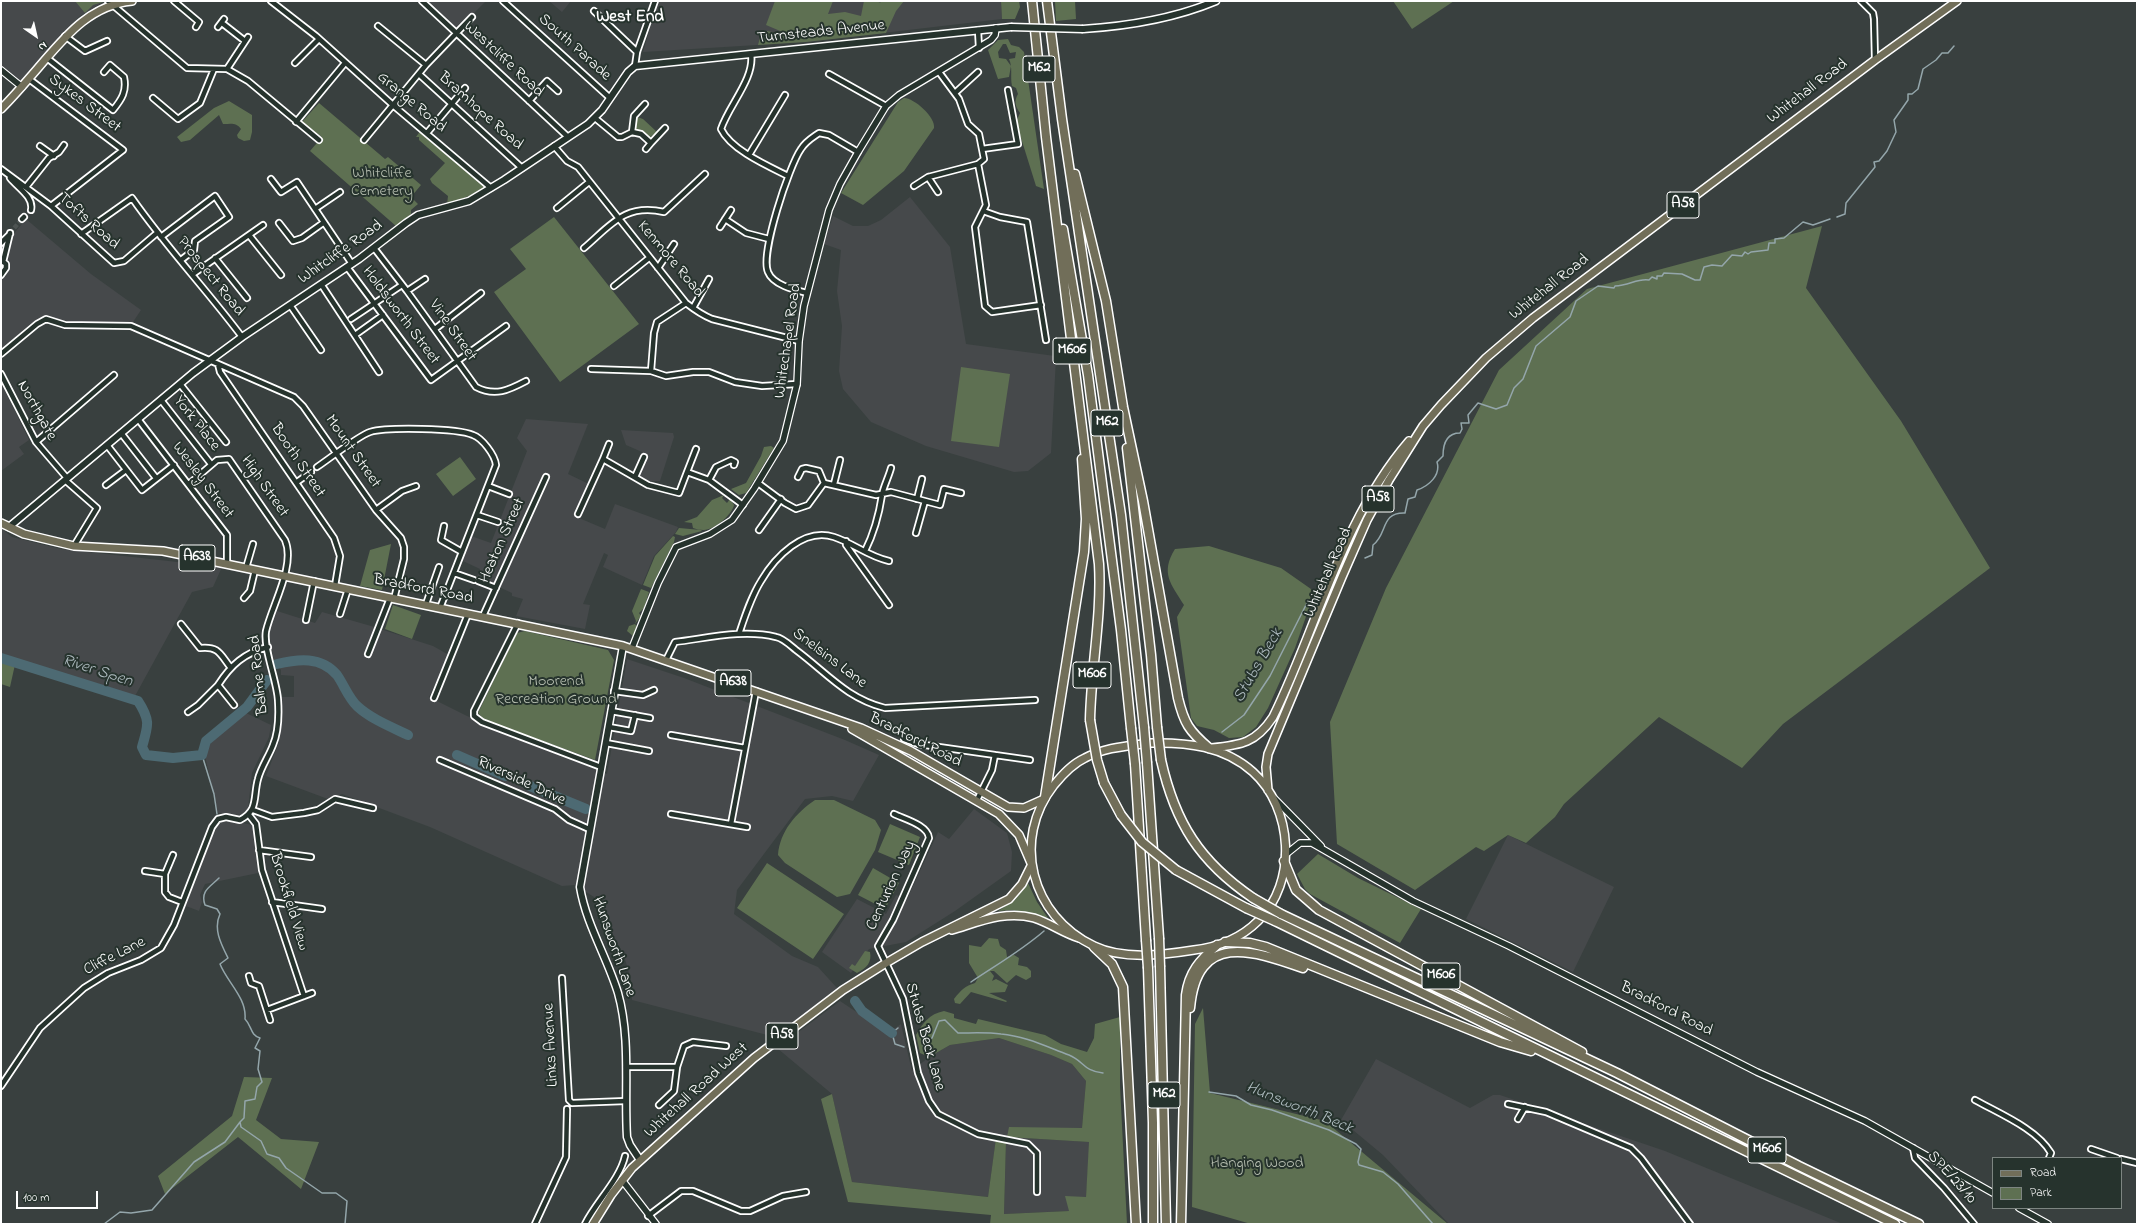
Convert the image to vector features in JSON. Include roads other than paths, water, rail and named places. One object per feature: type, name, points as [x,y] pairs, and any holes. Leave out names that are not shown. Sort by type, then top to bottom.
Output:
[{"type":"highway","name":"M62","points":[[1032,1],[1046,137],[1088,375],[1121,630],[1132,728],[1148,968],[1154,1123],[1153,1224]]},
{"type":"highway","name":"M62","points":[[1047,1],[1062,119],[1121,515],[1144,727],[1159,938],[1166,1224]]},
{"type":"highway","name":"M606","points":[[1062,119],[1106,302],[1123,407],[1151,655],[1161,760],[1167,785],[1177,812],[1192,840],[1216,868],[1253,898],[1281,914],[1617,1073],[1799,1166],[1919,1224]]},
{"type":"highway","name":"M606","points":[[1046,137],[1078,403],[1091,487],[1099,564],[1101,594],[1091,683],[1090,720],[1096,760],[1104,783],[1121,814],[1142,842],[1176,870],[1246,908],[1895,1224]]},
{"type":"highway","points":[[1045,798],[1084,552],[1086,520],[1078,403]]},
{"type":"highway","points":[[1123,407],[1143,501],[1181,711],[1192,734],[1210,748]]},
{"type":"highway","name":"M606","points":[[1285,858],[1296,890],[1319,910],[1563,1040],[1617,1073]]},
{"type":"highway","name":"M606","points":[[1221,944],[1244,942],[1259,945],[1337,977],[1390,996],[1500,1042],[1553,1057]]},
{"type":"highway","points":[[1181,1224],[1186,995],[1189,979],[1200,960],[1221,944]]},
{"type":"highway","points":[[1094,946],[1112,964],[1123,987],[1136,1224]]},
{"type":"highway","points":[[1186,1039],[1192,992],[1196,980],[1208,964],[1224,953],[1237,950],[1249,952],[1337,977]]},
{"type":"main road","points":[[1,109],[22,87],[65,36],[90,16],[110,3],[132,1]]},
{"type":"main road","name":"Turnsteads Avenue","points":[[635,66],[996,28],[1083,29],[1127,26],[1172,16],[1216,1]]},
{"type":"main road","name":"Whitehall Road","points":[[1269,792],[1266,767],[1268,754],[1288,706],[1367,520],[1423,426],[1486,358],[1533,318],[1875,60],[1957,1]]},
{"type":"main road","name":"Whitcliffe Road","points":[[9,527],[180,384],[242,337],[350,265],[418,215],[463,203],[491,188],[595,118],[628,72],[635,66]]},
{"type":"main road","name":"A58","points":[[1210,748],[1235,746],[1252,740],[1261,733],[1270,722],[1360,514],[1398,455],[1423,426]]},
{"type":"main road","name":"Bradford Road","points":[[1,523],[24,534],[74,546],[163,551],[314,581],[392,599],[426,604],[468,614],[518,623],[632,648],[833,718],[911,751],[1001,804],[1013,808],[1028,807],[1045,798]]},
{"type":"main road","name":"Hunsworth Lane","points":[[623,646],[589,829],[580,887],[583,904],[618,994],[623,1017],[626,1067],[627,1137],[630,1145],[640,1160]]},
{"type":"main road","name":"Bradford Road","points":[[833,718],[977,800],[1006,819],[1015,830],[1031,865],[1035,880],[1045,902],[1058,920],[1083,940]]},
{"type":"main road","points":[[1031,865],[1034,824],[1045,798],[1069,769],[1084,758],[1108,749],[1171,743],[1191,744],[1210,748],[1249,769],[1269,792],[1283,823],[1285,858],[1278,890],[1267,911],[1249,929],[1221,944],[1186,951],[1140,954],[1117,953],[1094,946],[1083,940]]},
{"type":"main road","name":"Whitehall Road West","points":[[593,1224],[602,1202],[640,1160],[754,1058],[843,990],[886,963],[1009,899],[1022,884],[1031,865]]},
{"type":"main road","name":"Whitehall Road West","points":[[940,934],[992,917],[1013,915],[1034,918],[1064,933],[1083,940]]},
{"type":"street","points":[[174,1],[199,22],[196,27]]},
{"type":"street","name":"Grange Road","points":[[271,1],[317,38],[394,106],[491,188]]},
{"type":"street","name":"Westcliffe Road","points":[[422,1],[568,137]]},
{"type":"street","name":"South Parade","points":[[503,1],[610,98]]},
{"type":"street","points":[[635,66],[637,52],[656,1]]},
{"type":"street","points":[[1861,1],[1872,13],[1874,19],[1875,60]]},
{"type":"street","points":[[110,3],[187,68],[227,69],[248,81],[319,140]]},
{"type":"street","points":[[599,14],[602,9]]},
{"type":"street","points":[[594,11],[599,14],[637,52]]},
{"type":"street","points":[[364,140],[420,76],[426,65],[472,17]]},
{"type":"street","points":[[221,23],[246,39],[227,69]]},
{"type":"street","points":[[378,26],[426,65]]},
{"type":"street","name":"Whitechapel Road","points":[[632,648],[658,583],[676,547],[710,534],[732,520],[758,483],[783,441],[789,423],[797,384],[799,342],[807,293],[830,210],[840,184],[858,152],[886,106],[900,95],[991,40],[995,35],[996,28]]},
{"type":"street","points":[[978,30],[979,48]]},
{"type":"street","points":[[65,36],[86,51],[107,41]]},
{"type":"street","points":[[295,63],[317,38]]},
{"type":"street","points":[[751,54],[751,71],[726,116],[722,129],[727,138],[749,154],[788,176]]},
{"type":"street","points":[[47,58],[113,110],[123,97],[126,86],[124,76],[110,65],[104,72]]},
{"type":"street","points":[[296,122],[345,63]]},
{"type":"street","points":[[152,98],[178,119],[200,103],[214,69]]},
{"type":"street","points":[[1,70],[22,87]]},
{"type":"street","points":[[914,186],[928,177],[978,164],[984,159],[979,134],[968,124],[961,104],[955,93],[939,72]]},
{"type":"street","points":[[955,93],[978,72]]},
{"type":"street","points":[[829,74],[886,106]]},
{"type":"street","name":"Bramhope Road","points":[[420,76],[522,168]]},
{"type":"street","name":"Sykes Street","points":[[29,79],[123,150],[51,206]]},
{"type":"street","points":[[529,101],[547,81],[558,91]]},
{"type":"street","points":[[426,133],[452,105],[465,88]]},
{"type":"street","points":[[982,149],[1018,144],[1008,90]]},
{"type":"street","points":[[749,154],[785,96]]},
{"type":"street","points":[[632,132],[631,125],[634,116],[645,104]]},
{"type":"street","points":[[595,118],[618,137],[622,137],[632,132],[641,134],[651,143]]},
{"type":"street","points":[[646,149],[665,128]]},
{"type":"street","points":[[807,293],[791,289],[777,282],[768,274],[765,264],[770,239],[788,176],[800,150],[808,140],[819,133],[829,135],[858,152]]},
{"type":"street","points":[[26,187],[49,158],[54,156],[64,145]]},
{"type":"street","points":[[40,146],[54,156]]},
{"type":"street","name":"Kenmore Road","points":[[554,146],[567,161],[578,167],[686,303],[700,314],[712,319],[799,342]]},
{"type":"street","points":[[978,164],[987,200],[984,211],[975,227],[985,306],[992,312],[1041,305]]},
{"type":"street","name":"Tofts Road","points":[[1,169],[51,206],[114,263],[124,261],[159,235]]},
{"type":"street","points":[[8,174],[17,187],[29,198],[32,204],[31,210]]},
{"type":"street","points":[[584,248],[622,214],[650,208],[664,212],[704,174]]},
{"type":"street","points":[[928,177],[938,192]]},
{"type":"street","name":"Holdsworth Street","points":[[271,179],[281,192],[297,182],[316,209],[323,223],[374,303],[431,380],[458,361]]},
{"type":"street","points":[[557,208],[589,182]]},
{"type":"street","points":[[316,209],[340,192]]},
{"type":"street","points":[[159,235],[215,196],[229,217],[195,241],[194,250],[181,260]]},
{"type":"street","name":"Prospect Road","points":[[81,234],[132,198],[159,235],[193,274],[242,337]]},
{"type":"street","points":[[720,227],[731,210]]},
{"type":"street","points":[[984,211],[1000,217],[1027,222],[1046,340]]},
{"type":"street","points":[[725,219],[746,233],[770,239]]},
{"type":"street","points":[[279,223],[293,241],[302,238],[323,223]]},
{"type":"street","points":[[193,274],[263,225]]},
{"type":"street","points":[[1,243],[10,233],[2,261],[6,268],[1,275]]},
{"type":"street","points":[[249,235],[281,275]]},
{"type":"street","points":[[658,268],[674,244]]},
{"type":"street","name":"Vine Street","points":[[374,248],[407,290],[476,387],[484,391],[504,393],[526,381]]},
{"type":"street","points":[[215,258],[246,298]]},
{"type":"street","points":[[614,286],[649,258]]},
{"type":"street","points":[[407,290],[425,279]]},
{"type":"street","points":[[693,308],[709,279]]},
{"type":"street","points":[[321,284],[379,372]]},
{"type":"street","points":[[351,319],[402,285]]},
{"type":"street","points":[[435,329],[481,293]]},
{"type":"street","points":[[651,371],[654,333],[657,322],[686,303]]},
{"type":"street","points":[[290,305],[321,350]]},
{"type":"street","points":[[355,335],[383,315]]},
{"type":"street","points":[[1,354],[37,324],[46,319],[65,325],[131,326],[218,364]]},
{"type":"street","points":[[458,361],[506,326]]},
{"type":"street","name":"Mount Street","points":[[218,364],[299,400],[376,510],[401,538],[404,547],[404,559],[392,599],[368,654]]},
{"type":"street","name":"Booth Street","points":[[218,364],[220,372],[334,537],[339,549],[340,562],[334,586]]},
{"type":"street","points":[[591,369],[651,371],[666,376],[693,372],[710,372],[735,382],[762,386],[797,384]]},
{"type":"street","name":"Northgate","points":[[1,374],[36,442],[66,479],[97,508],[74,546]]},
{"type":"street","points":[[36,442],[114,376]]},
{"type":"street","points":[[180,384],[226,442]]},
{"type":"street","name":"York Place","points":[[161,400],[211,464]]},
{"type":"street","name":"Wesley Street","points":[[138,419],[227,535],[227,564]]},
{"type":"street","points":[[317,468],[369,432],[386,430],[461,431],[475,435],[495,458],[496,465],[440,608]]},
{"type":"street","points":[[121,433],[156,478]]},
{"type":"street","points":[[578,514],[609,444]]},
{"type":"street","points":[[106,445],[142,490],[174,465]]},
{"type":"street","points":[[603,458],[648,485],[679,493],[696,449]]},
{"type":"street","points":[[635,477],[644,457]]},
{"type":"street","name":"High Street","points":[[189,484],[211,464],[223,458],[229,459],[289,548],[283,576]]},
{"type":"street","points":[[709,480],[716,467],[731,460],[735,462],[734,465]]},
{"type":"street","points":[[834,484],[840,460]]},
{"type":"street","points":[[798,476],[802,469],[806,468],[819,471],[824,483]]},
{"type":"street","points":[[865,551],[873,535],[882,502],[882,493],[887,485],[891,468]]},
{"type":"street","points":[[106,485],[126,470]]},
{"type":"street","points":[[296,482],[311,472]]},
{"type":"street","points":[[687,472],[709,480],[742,505]]},
{"type":"street","name":"Heaton Street","points":[[483,616],[546,477]]},
{"type":"street","points":[[917,499],[922,479]]},
{"type":"street","points":[[758,483],[790,506],[802,508],[808,505],[824,483]]},
{"type":"street","points":[[824,483],[834,484],[876,495],[891,492],[940,504],[944,489],[961,493]]},
{"type":"street","points":[[376,510],[402,491],[416,486]]},
{"type":"street","points":[[488,486],[509,494]]},
{"type":"street","points":[[759,530],[781,499]]},
{"type":"street","points":[[916,533],[924,501]]},
{"type":"street","points":[[477,515],[498,522]]},
{"type":"street","points":[[444,526],[441,540],[462,552]]},
{"type":"street","points":[[739,634],[761,580],[773,565],[797,542],[820,535],[834,537],[846,541],[881,559],[889,561]]},
{"type":"street","points":[[846,541],[846,545],[889,605]]},
{"type":"street","points":[[246,568],[253,544]]},
{"type":"street","points":[[426,604],[439,567]]},
{"type":"street","points":[[244,598],[250,591],[255,570]]},
{"type":"street","points":[[454,572],[496,588]]},
{"type":"street","name":"Balme Road","points":[[249,815],[253,810],[258,778],[274,744],[278,730],[278,699],[266,632],[283,576]]},
{"type":"street","points":[[306,620],[314,581]]},
{"type":"street","points":[[340,614],[348,589]]},
{"type":"street","points":[[434,698],[468,614]]},
{"type":"street","points":[[518,623],[474,711],[474,716],[482,722],[601,767]]},
{"type":"street","points":[[181,624],[200,648],[210,647],[217,649],[231,668]]},
{"type":"street","name":"Snelsins Lane","points":[[666,660],[676,642],[739,634],[778,637],[821,668],[837,685],[850,694],[869,704],[885,708],[1035,700]]},
{"type":"street","points":[[188,712],[198,705],[218,685],[231,668],[251,651],[268,646]]},
{"type":"street","points":[[218,685],[234,705]]},
{"type":"street","points":[[614,691],[643,695],[654,690]]},
{"type":"street","points":[[731,824],[756,691]]},
{"type":"street","points":[[611,711],[650,718]]},
{"type":"street","points":[[609,727],[631,731],[635,716]]},
{"type":"street","points":[[671,735],[745,748]]},
{"type":"street","name":"Bradford Road","points":[[904,740],[918,744],[1030,760]]},
{"type":"street","points":[[606,743],[649,751]]},
{"type":"street","points":[[977,800],[992,770],[995,755]]},
{"type":"street","name":"Riverside Drive","points":[[440,760],[555,809],[569,820],[589,829]]},
{"type":"street","name":"Bradford Road","points":[[1269,792],[1326,851]]},
{"type":"street","points":[[253,810],[272,817],[304,813],[318,810],[335,799],[373,808]]},
{"type":"street","points":[[671,814],[747,827]]},
{"type":"street","name":"Centurion Way","points":[[886,963],[878,946],[893,920],[929,838],[926,830],[894,814]]},
{"type":"street","name":"Brookfield View","points":[[249,815],[256,824],[262,870],[304,996]]},
{"type":"street","name":"Cliffe Lane","points":[[1,1086],[40,1028],[84,988],[108,973],[141,960],[161,948],[174,925],[206,841],[218,819],[226,817],[240,820],[249,815]]},
{"type":"street","name":"Bradford Road","points":[[1285,858],[1295,845],[1304,842],[1312,843],[1413,901],[1509,946],[1757,1072],[1865,1121],[1992,1192]]},
{"type":"street","points":[[259,850],[311,857]]},
{"type":"street","points":[[173,855],[165,874],[164,892],[169,897],[182,902]]},
{"type":"street","points":[[145,871],[165,874]]},
{"type":"street","points":[[272,902],[322,909]]},
{"type":"street","name":"Stubs Beck Lane","points":[[886,963],[903,999],[918,1073],[929,1100],[938,1114],[978,1134],[1028,1144],[1037,1153],[1038,1192]]},
{"type":"street","points":[[249,976],[251,983],[259,986],[270,1020]]},
{"type":"street","name":"Links Avenue","points":[[562,978],[569,1100],[572,1103],[626,1101]]},
{"type":"street","points":[[267,1010],[312,993]]},
{"type":"street","points":[[660,1105],[674,1091],[677,1067],[684,1046],[693,1042],[726,1046]]},
{"type":"street","points":[[626,1067],[677,1067]]},
{"type":"street","points":[[1975,1100],[2034,1133],[2045,1143],[2051,1153],[2049,1157]]},
{"type":"street","points":[[1508,1104],[1546,1112],[1631,1148],[1641,1158],[1690,1224]]},
{"type":"street","points":[[1518,1119],[1525,1107]]},
{"type":"street","points":[[535,1224],[566,1157],[567,1109]]},
{"type":"street","name":"SPE/23/10","points":[[1913,1148],[1915,1158],[1944,1188],[1974,1224]]},
{"type":"street","points":[[2091,1149],[2114,1157]]},
{"type":"street","name":"Whitehall Road West","points":[[585,1224],[602,1202],[623,1167],[625,1156]]},
{"type":"street","points":[[2122,1159],[2137,1163]]},
{"type":"street","points":[[622,1180],[648,1216],[656,1224]]},
{"type":"street","points":[[648,1216],[681,1191],[694,1191],[741,1211],[750,1211],[783,1196],[806,1192]]},
{"type":"street","points":[[2021,1209],[2048,1224]]},
{"type":"waterway","name":"Stubs Beck","points":[[1837,217],[1845,214],[1846,203],[1875,167],[1874,162],[1879,161],[1887,151],[1896,132],[1894,120],[1908,100],[1908,94],[1912,94],[1918,89],[1923,69],[1936,60],[1942,53],[1948,53],[1954,46]]},
{"type":"waterway","name":"Stubs Beck","points":[[1365,558],[1372,555],[1373,545],[1378,540],[1388,520],[1392,516],[1405,513],[1408,499],[1415,497],[1417,490],[1426,486],[1436,476],[1438,467],[1437,462],[1443,456],[1445,443],[1449,437],[1456,433],[1460,433],[1462,429],[1461,423],[1469,423],[1468,415],[1478,403],[1496,409],[1507,405],[1514,388],[1523,379],[1536,346],[1570,317],[1576,301],[1598,286],[1614,288],[1615,286],[1625,285],[1641,280],[1649,280],[1652,277],[1657,279],[1657,276],[1662,276],[1664,273],[1682,274],[1695,280],[1700,280],[1704,267],[1712,265],[1722,266],[1732,255],[1742,256],[1745,252],[1748,254],[1751,252],[1768,250],[1769,243],[1775,243],[1775,239],[1784,238],[1803,222],[1813,225],[1830,219]]},
{"type":"waterway","name":"Stubs Beck","points":[[1222,732],[1244,715],[1270,676],[1307,603]]},
{"type":"waterway","name":"River Spen","points":[[1,658],[138,701],[147,719],[147,728],[142,747],[146,755],[173,758],[202,755],[206,741],[247,707],[267,680]]},
{"type":"waterway","name":"River Spen","points":[[277,664],[309,660],[324,665],[337,675],[351,699],[357,706],[368,715],[408,735]]},
{"type":"waterway","points":[[202,755],[214,794],[217,814]]},
{"type":"waterway","name":"River Spen","points":[[457,755],[505,776]]},
{"type":"waterway","name":"River Spen","points":[[530,786],[586,809]]},
{"type":"waterway","points":[[219,878],[207,890],[204,900],[205,905],[217,909],[220,914],[217,925],[218,931],[228,958],[220,964],[240,997],[245,1011],[245,1019],[254,1035],[260,1038],[255,1048],[260,1051],[258,1069],[262,1082],[257,1087],[255,1099],[245,1101],[244,1118],[240,1122],[241,1127],[261,1141],[267,1154],[279,1158],[286,1168],[322,1193],[336,1193],[347,1201],[345,1224]]},
{"type":"waterway","name":"Stubs Beck","points":[[971,982],[1044,931]]},
{"type":"waterway","name":"River Spen","points":[[855,1001],[862,1011],[892,1033]]},
{"type":"waterway","name":"Hunsworth Beck","points":[[923,1045],[932,1038],[939,1021],[945,1020],[958,1033],[990,1033],[1019,1037],[1074,1057],[1087,1068],[1103,1073]]},
{"type":"waterway","name":"Hunsworth Beck","points":[[898,1028],[892,1033],[895,1044],[904,1047]]},
{"type":"waterway","name":"Hunsworth Beck","points":[[1209,1092],[1236,1096],[1251,1105],[1272,1110],[1329,1130],[1356,1144],[1361,1149],[1358,1162],[1359,1165],[1383,1172],[1398,1184],[1433,1224]]},
{"type":"waterway","points":[[104,1224],[120,1212],[131,1213],[152,1210],[194,1162],[225,1142],[240,1122]]},
{"type":"tunnel","points":[[10,233],[22,219]]},
{"type":"district","name":"West End","points":[[630,18]]},
{"type":"park label","name":"Whitcliffe Cemetery","points":[[382,183]]},
{"type":"park label","name":"Moorend Recreation Ground","points":[[556,691]]},
{"type":"park label","name":"Hanging Wood","points":[[1257,1164]]}]
